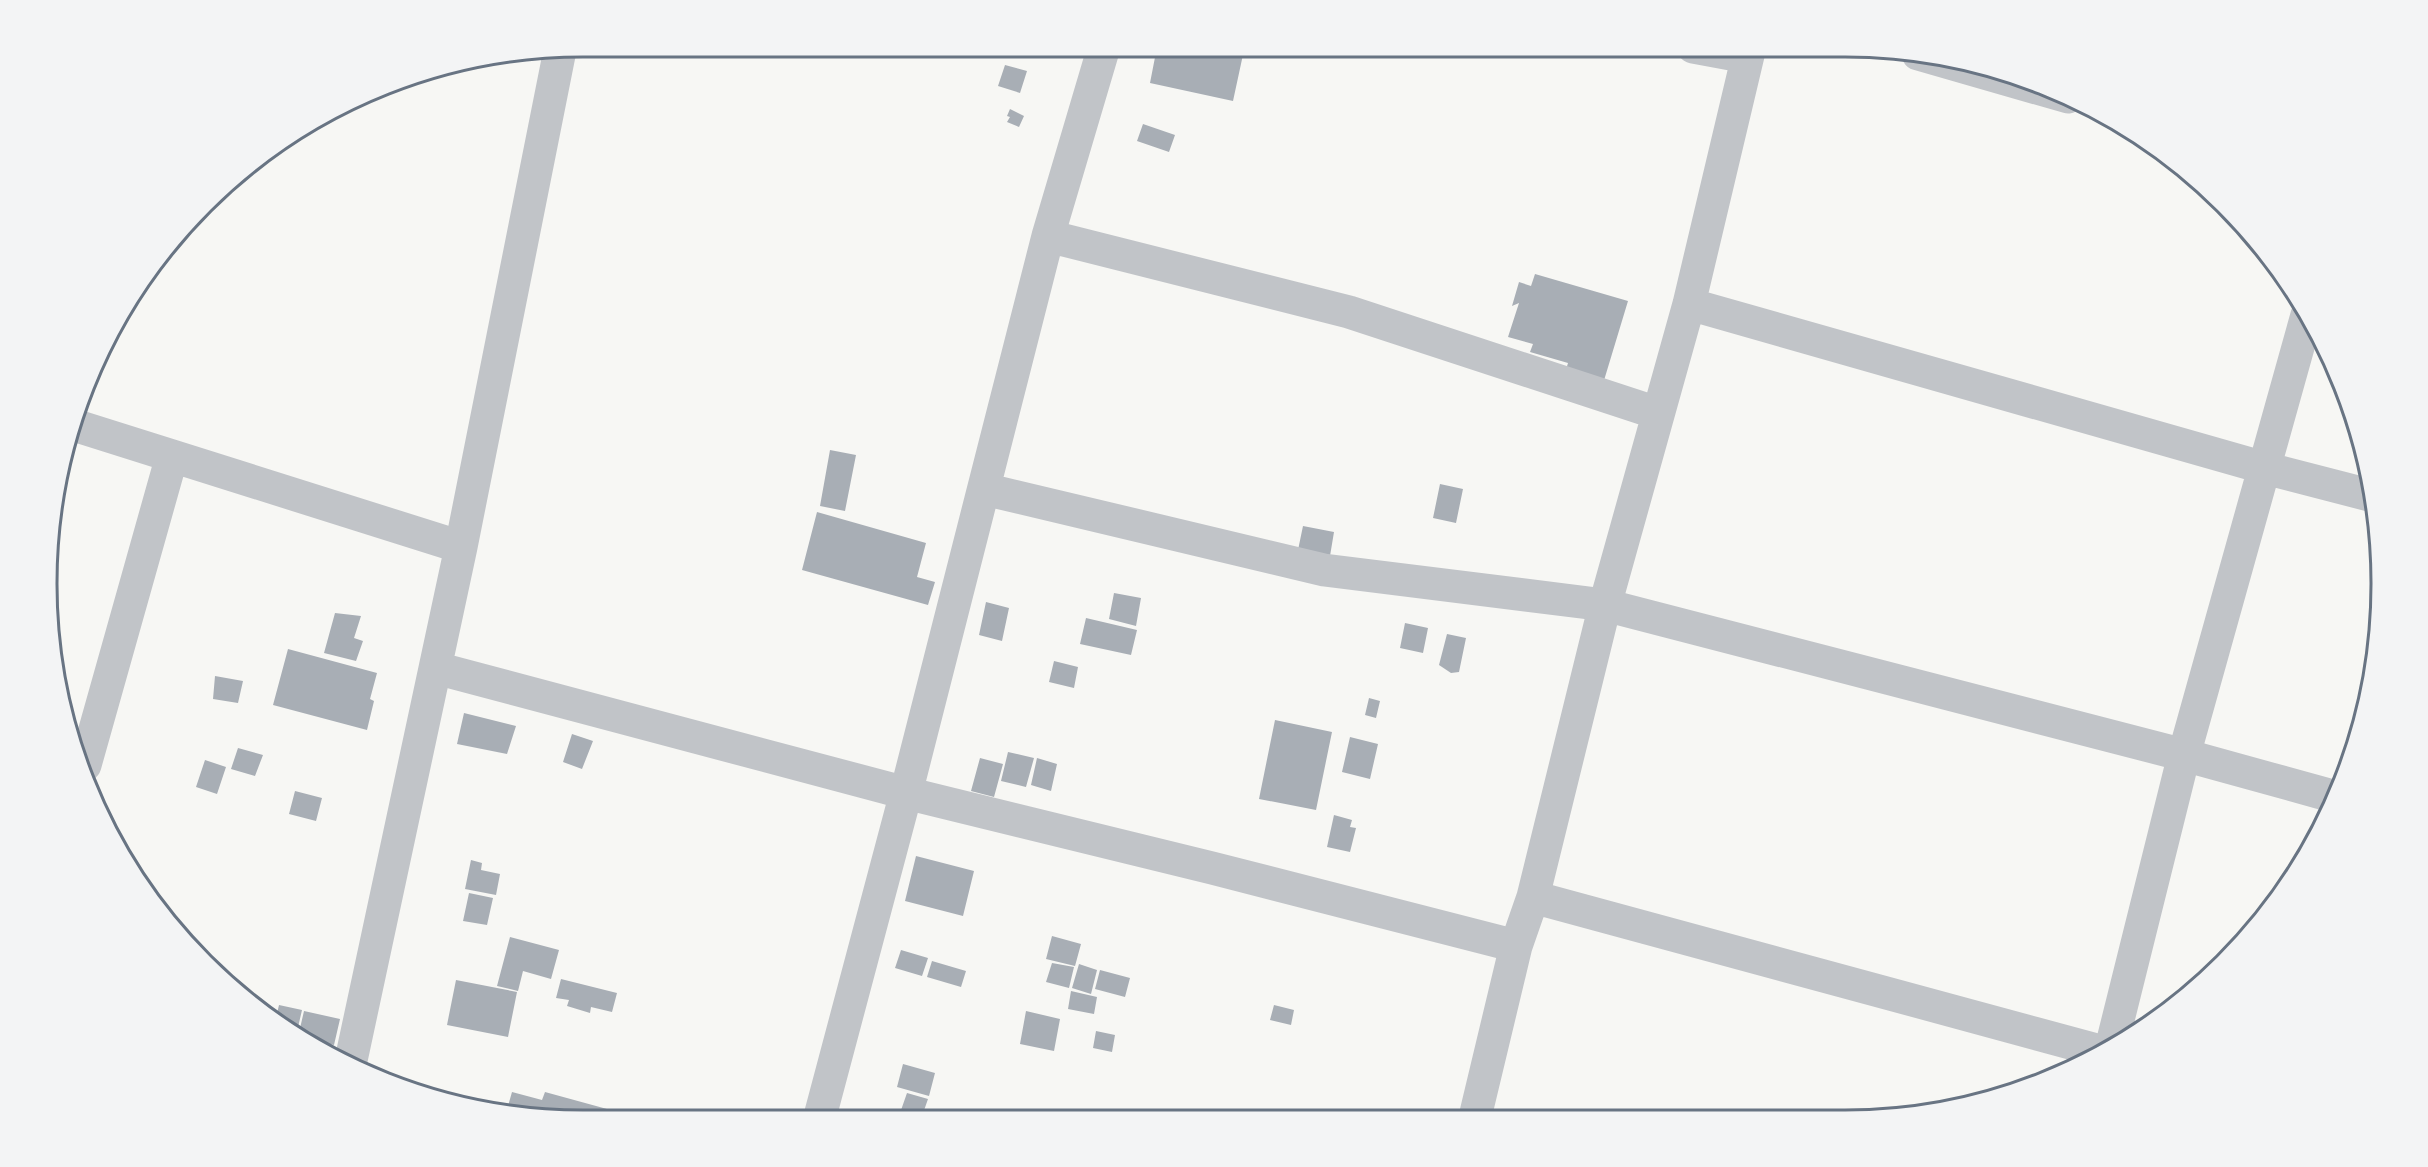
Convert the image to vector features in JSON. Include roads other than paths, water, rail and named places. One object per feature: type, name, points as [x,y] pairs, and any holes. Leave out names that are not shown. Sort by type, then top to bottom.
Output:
[{"type":"street","points":[[822,1110],[906,793],[1048,236],[1101,57]]},
{"type":"street","points":[[1477,1110],[1516,946],[1533,897],[1605,605],[1689,304],[1747,57]]},
{"type":"street","points":[[352,1056],[436,668],[558,58]]},
{"type":"street","points":[[1048,236],[1349,312],[1657,413]]},
{"type":"street","points":[[1689,304],[2265,468],[2363,493]]},
{"type":"street","points":[[2114,1035],[2184,755],[2304,327]]},
{"type":"street","points":[[81,427],[461,547]]},
{"type":"street","points":[[87,758],[172,456]]},
{"type":"street","points":[[984,489],[1324,570],[1605,605],[2184,755],[2327,794]]},
{"type":"street","points":[[436,668],[906,793],[1516,946]]},
{"type":"street","points":[[1533,897],[2091,1048]]}]
